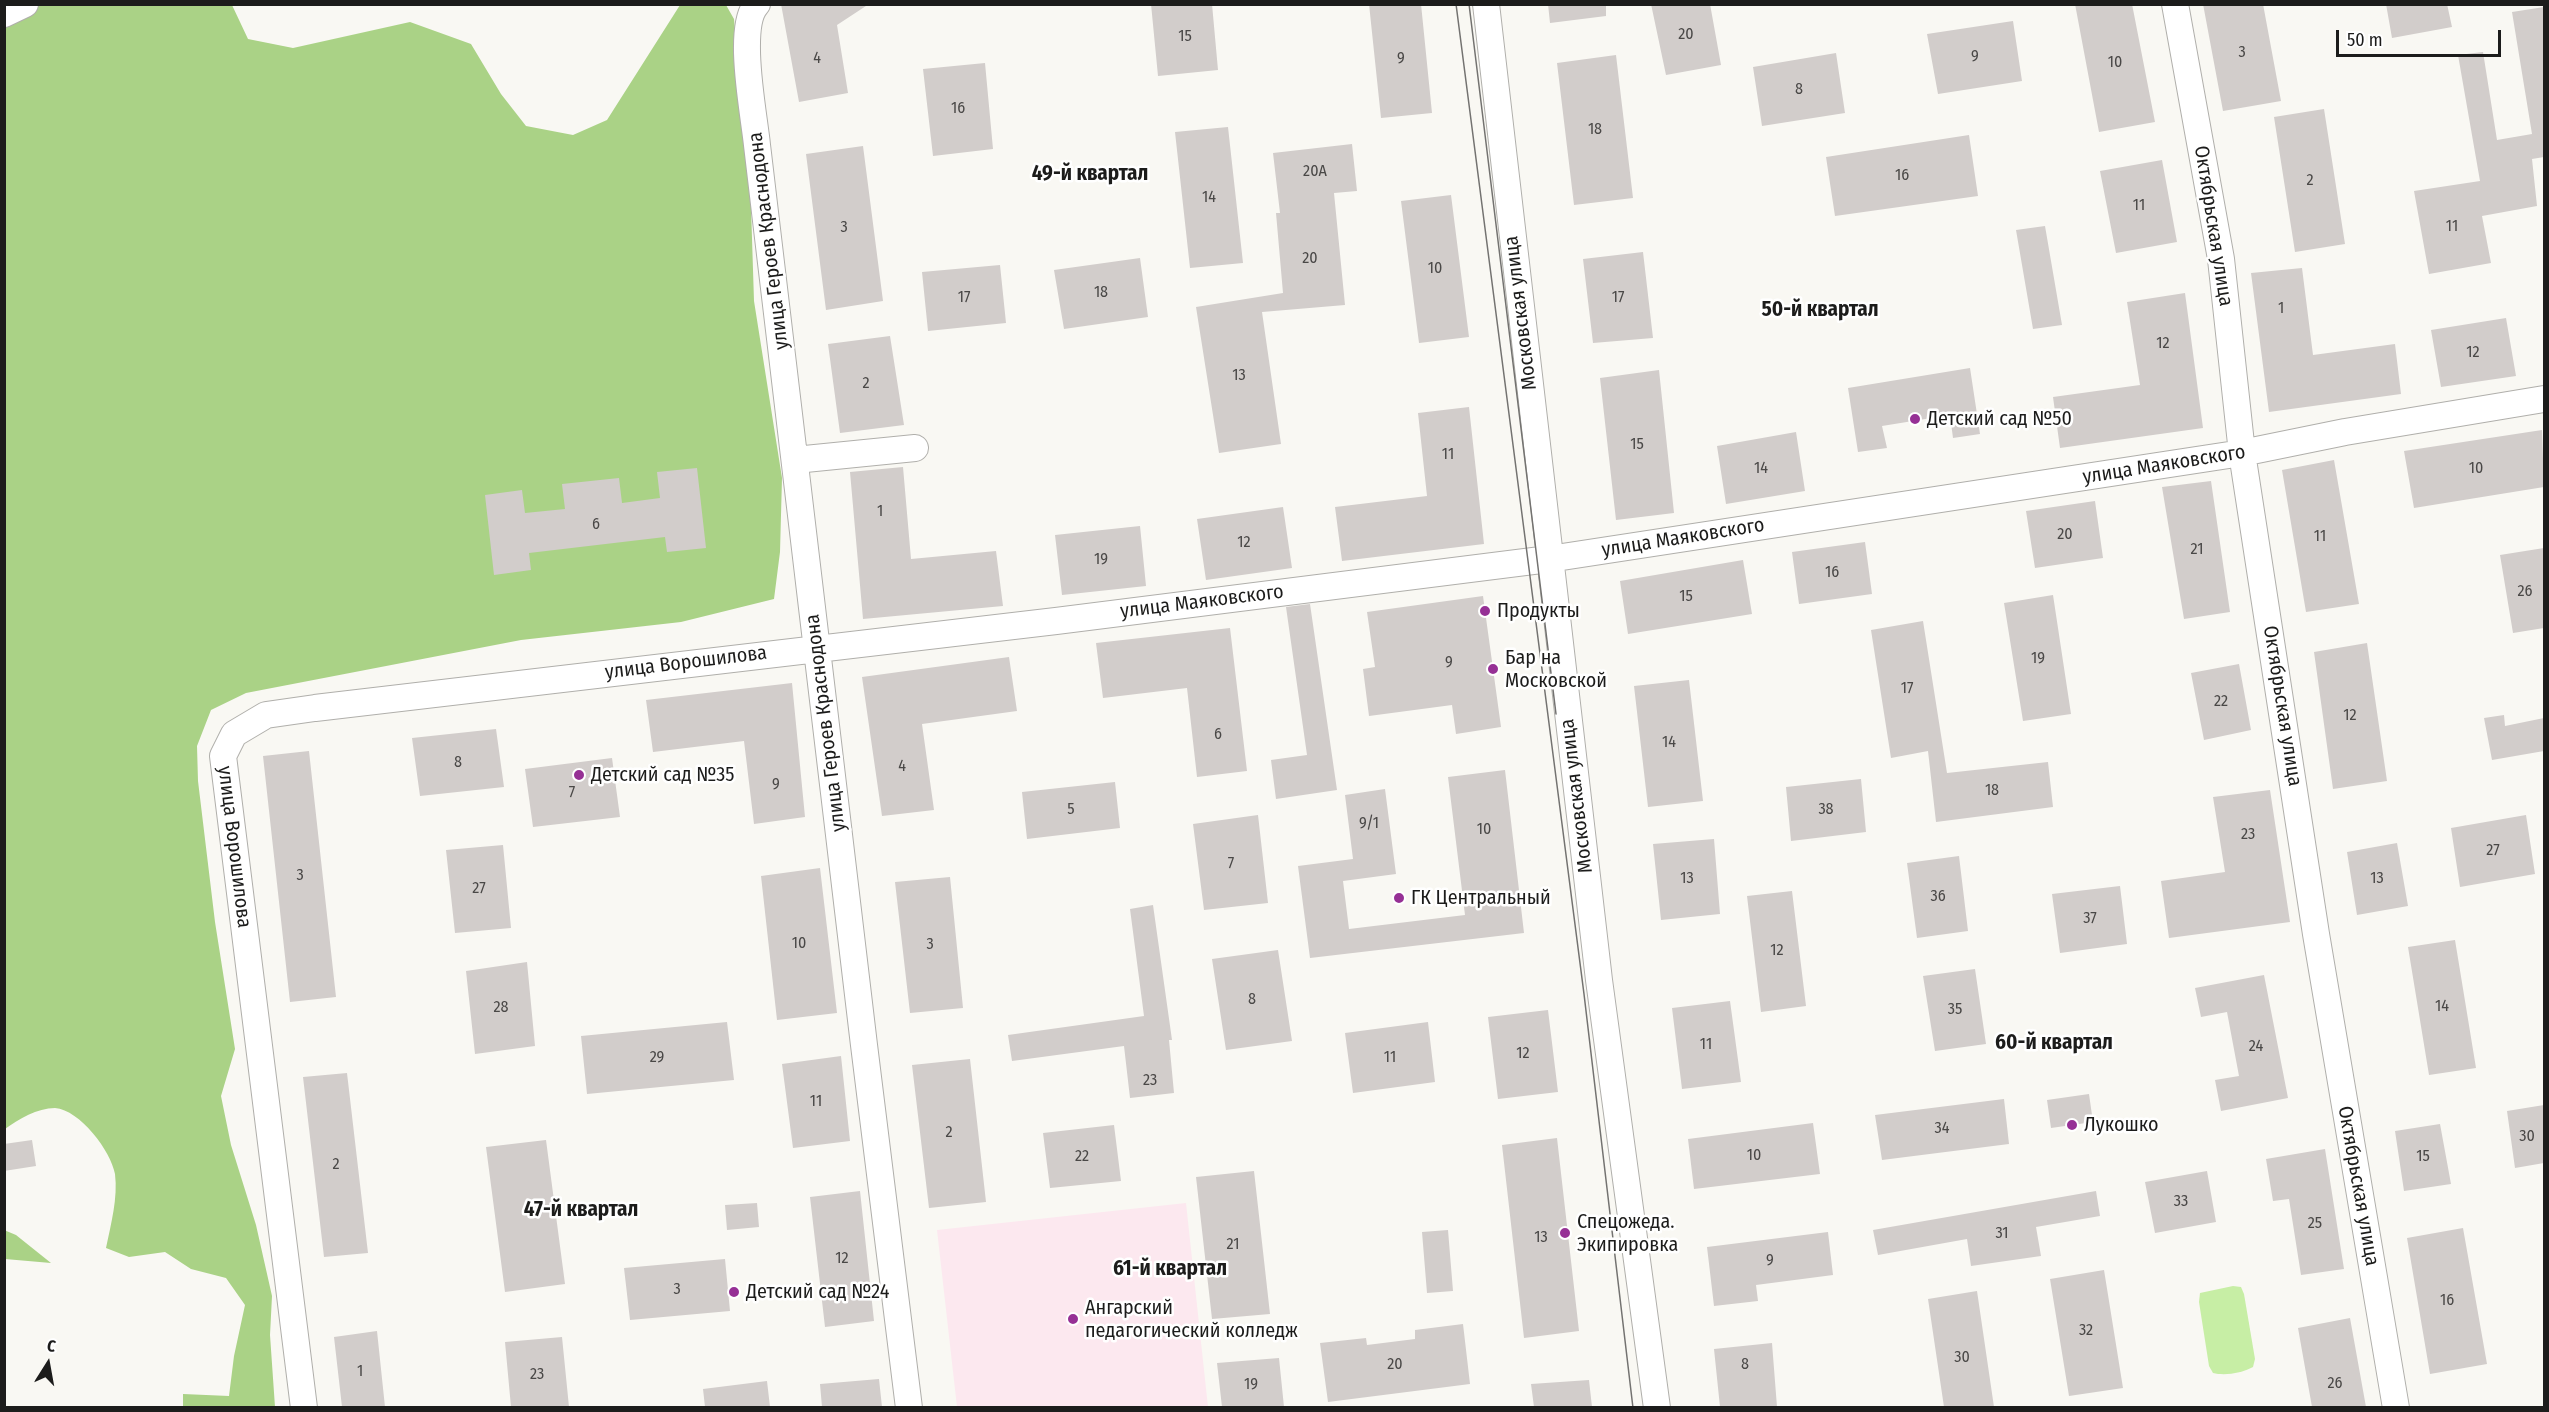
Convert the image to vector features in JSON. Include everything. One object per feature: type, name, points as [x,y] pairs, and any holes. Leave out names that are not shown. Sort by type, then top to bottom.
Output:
[{"type":"street","points":[[4,14],[25,4]]},
{"type":"street","name":"улица Героев Краснодона","points":[[757,4],[751,11],[746,39],[864,1045],[909,1407]]},
{"type":"street","name":"Московская улица","points":[[1486,4],[1598,968],[1656,1407]]},
{"type":"street","name":"Октябрьская улица","points":[[2175,4],[2221,259],[2242,453],[2316,934],[2396,1407]]},
{"type":"street","name":"улица Маяковского","points":[[818,647],[1056,621],[1549,559],[2242,453],[2345,432],[2544,399]]},
{"type":"street","points":[[795,460],[915,448]]},
{"type":"street","name":"улица Ворошилова","points":[[304,1407],[223,756],[234,734],[266,715],[818,647]]},
{"type":"shaded area","name":"Ангарский педагогический колледж","points":[[1186,1203],[1208,1407],[957,1407],[937,1230]]},
{"type":"green space","points":[[5,5],[232,5],[248,39],[293,48],[410,22],[471,44],[501,94],[526,126],[573,135],[607,120],[680,5],[726,5],[734,19],[751,207],[754,301],[782,478],[780,552],[774,599],[681,622],[521,640],[246,693],[211,710],[197,746],[198,781],[215,922],[235,1049],[221,1096],[231,1145],[256,1225],[272,1296],[270,1335],[275,1407],[183,1407],[183,1394],[229,1396],[234,1356],[245,1305],[226,1278],[191,1269],[165,1252],[129,1257],[106,1248],[115,1202],[115,1174],[101,1144],[93,1133],[74,1116],[65,1110],[48,1108],[28,1115],[5,1129]]},
{"type":"green space","points":[[4,1230],[16,1235],[51,1263],[5,1259]]},
{"type":"green space","points":[[2233,1286],[2241,1287],[2244,1294],[2255,1359],[2253,1367],[2244,1371],[2228,1374],[2213,1373],[2209,1366],[2199,1302],[2200,1293]]},
{"type":"building","points":[[781,4],[869,4],[837,25],[848,93],[799,102]]},
{"type":"building","points":[[1151,4],[1212,4],[1218,70],[1158,76]]},
{"type":"building","points":[[1369,4],[1421,4],[1432,113],[1381,118]]},
{"type":"building","points":[[1548,4],[1606,4],[1606,16],[1550,23]]},
{"type":"building","points":[[1651,4],[1710,4],[1721,65],[1666,75]]},
{"type":"building","points":[[2075,4],[2132,4],[2155,122],[2099,132]]},
{"type":"building","points":[[2203,4],[2263,4],[2281,101],[2223,111]]},
{"type":"building","points":[[2386,4],[2447,4],[2452,27],[2392,38]]},
{"type":"building","points":[[2544,7],[2544,157],[2532,159],[2537,206],[2482,216],[2491,263],[2429,274],[2414,191],[2480,181],[2458,55],[2483,52],[2497,140],[2532,134],[2512,12]]},
{"type":"building","points":[[2013,21],[2022,81],[1938,94],[1927,34]]},
{"type":"building","points":[[1836,53],[1845,113],[1762,126],[1753,67]]},
{"type":"building","points":[[1616,55],[1633,198],[1574,205],[1557,63]]},
{"type":"building","points":[[985,63],[993,149],[933,156],[923,69]]},
{"type":"building","points":[[2324,109],[2345,244],[2295,252],[2274,117]]},
{"type":"building","points":[[1228,127],[1243,263],[1190,268],[1175,132]]},
{"type":"building","points":[[1969,135],[1978,196],[1835,216],[1826,157]]},
{"type":"building","points":[[1352,144],[1357,191],[1334,193],[1345,305],[1262,312],[1281,444],[1219,453],[1196,307],[1283,293],[1276,213],[1280,213],[1273,153]]},
{"type":"building","points":[[863,146],[883,301],[826,310],[806,154]]},
{"type":"building","points":[[2162,160],[2177,242],[2116,253],[2100,171]]},
{"type":"building","points":[[1451,195],[1469,337],[1419,343],[1401,201]]},
{"type":"building","points":[[2045,226],[2062,325],[2033,329],[2016,230]]},
{"type":"building","points":[[1643,252],[1653,338],[1593,343],[1583,259]]},
{"type":"building","points":[[1140,258],[1148,317],[1064,329],[1054,270]]},
{"type":"building","points":[[1000,265],[1006,323],[928,331],[922,272]]},
{"type":"building","points":[[2302,268],[2313,355],[2395,344],[2401,394],[2269,412],[2251,273]]},
{"type":"building","points":[[2185,293],[2203,428],[2060,448],[2053,397],[2140,385],[2127,302]]},
{"type":"building","points":[[2506,318],[2516,376],[2441,387],[2431,330]]},
{"type":"building","points":[[890,336],[904,425],[840,433],[828,344]]},
{"type":"building","points":[[1970,368],[1980,434],[1953,438],[1950,415],[1882,426],[1887,448],[1858,452],[1848,388]]},
{"type":"building","points":[[1659,370],[1674,513],[1616,520],[1600,378]]},
{"type":"building","points":[[1469,407],[1484,544],[1342,561],[1335,507],[1427,496],[1418,413]]},
{"type":"building","points":[[2542,430],[2544,487],[2414,508],[2404,451]]},
{"type":"building","points":[[1796,432],[1805,491],[1726,504],[1717,446]]},
{"type":"building","points":[[2334,460],[2359,604],[2306,612],[2282,470]]},
{"type":"building","points":[[903,467],[911,559],[996,551],[1003,606],[863,619],[850,472]]},
{"type":"building","points":[[697,468],[706,548],[667,552],[665,537],[529,553],[531,570],[494,575],[485,495],[522,490],[525,513],[565,509],[562,484],[619,478],[622,503],[660,498],[657,472]]},
{"type":"building","points":[[2211,481],[2230,612],[2184,619],[2162,487]]},
{"type":"building","points":[[2095,501],[2103,558],[2035,568],[2026,511]]},
{"type":"building","points":[[1283,507],[1292,568],[1206,580],[1197,519]]},
{"type":"building","points":[[1140,526],[1146,586],[1062,595],[1055,535]]},
{"type":"building","points":[[1865,542],[1872,594],[1799,604],[1792,552]]},
{"type":"building","points":[[2544,548],[2544,628],[2513,633],[2500,555]]},
{"type":"building","points":[[1743,560],[1752,614],[1628,634],[1620,581]]},
{"type":"building","points":[[2053,595],[2071,714],[2023,721],[2004,603]]},
{"type":"building","points":[[1483,596],[1501,727],[1456,734],[1452,705],[1369,716],[1363,669],[1375,667],[1367,612]]},
{"type":"building","points":[[1310,604],[1337,790],[1276,799],[1271,760],[1307,755],[1286,607]]},
{"type":"building","points":[[1923,621],[1947,773],[2048,762],[2053,807],[1936,822],[1928,751],[1891,758],[1871,630]]},
{"type":"building","points":[[1230,628],[1247,771],[1197,777],[1187,688],[1103,698],[1096,643]]},
{"type":"building","points":[[2367,643],[2387,781],[2333,789],[2314,652]]},
{"type":"building","points":[[1009,657],[1017,711],[922,724],[934,810],[882,816],[862,677]]},
{"type":"building","points":[[2239,664],[2251,730],[2204,740],[2191,673]]},
{"type":"building","points":[[1689,680],[1703,801],[1648,807],[1634,686]]},
{"type":"building","points":[[792,683],[805,817],[754,824],[744,741],[653,752],[646,700]]},
{"type":"building","points":[[2504,715],[2505,726],[2544,718],[2544,751],[2492,760],[2484,718]]},
{"type":"building","points":[[496,729],[504,787],[420,796],[412,738]]},
{"type":"building","points":[[309,751],[336,997],[290,1002],[263,756]]},
{"type":"building","points":[[612,758],[620,817],[533,827],[525,769]]},
{"type":"building","points":[[1505,770],[1524,933],[1310,958],[1298,866],[1353,859],[1345,795],[1385,789],[1396,874],[1343,881],[1349,929],[1465,915],[1448,777]]},
{"type":"building","points":[[1861,779],[1866,832],[1791,841],[1786,787]]},
{"type":"building","points":[[1115,782],[1120,828],[1027,839],[1022,792]]},
{"type":"building","points":[[2270,790],[2290,922],[2169,938],[2161,881],[2225,872],[2213,797]]},
{"type":"building","points":[[1258,815],[1268,903],[1204,910],[1193,824]]},
{"type":"building","points":[[2526,815],[2535,874],[2460,887],[2451,828]]},
{"type":"building","points":[[1714,839],[1720,914],[1661,920],[1653,844]]},
{"type":"building","points":[[2397,843],[2408,906],[2357,915],[2347,852]]},
{"type":"building","points":[[503,845],[511,928],[455,933],[446,850]]},
{"type":"building","points":[[1959,856],[1968,931],[1917,938],[1907,863]]},
{"type":"building","points":[[820,868],[837,1013],[777,1020],[761,876]]},
{"type":"building","points":[[950,877],[963,1008],[910,1013],[895,882]]},
{"type":"building","points":[[2120,886],[2127,944],[2060,953],[2052,894]]},
{"type":"building","points":[[1792,891],[1806,1006],[1761,1012],[1747,896]]},
{"type":"building","points":[[1153,905],[1172,1040],[1169,1040],[1174,1093],[1130,1098],[1124,1046],[1012,1061],[1008,1035],[1144,1016],[1130,909]]},
{"type":"building","points":[[2455,940],[2476,1068],[2429,1075],[2408,947]]},
{"type":"building","points":[[1278,950],[1292,1041],[1226,1050],[1212,959]]},
{"type":"building","points":[[527,962],[535,1046],[475,1054],[466,971]]},
{"type":"building","points":[[1975,969],[1986,1044],[1935,1051],[1923,976]]},
{"type":"building","points":[[2264,975],[2288,1098],[2221,1111],[2215,1080],[2239,1076],[2227,1012],[2201,1017],[2195,988]]},
{"type":"building","points":[[1730,1001],[1741,1082],[1682,1089],[1672,1008]]},
{"type":"building","points":[[1548,1010],[1558,1092],[1498,1099],[1488,1017]]},
{"type":"building","points":[[727,1022],[734,1080],[587,1094],[581,1036]]},
{"type":"building","points":[[1428,1022],[1435,1082],[1353,1093],[1345,1033]]},
{"type":"building","points":[[841,1056],[850,1141],[793,1148],[782,1064]]},
{"type":"building","points":[[970,1059],[986,1202],[929,1208],[912,1065]]},
{"type":"building","points":[[347,1073],[368,1253],[324,1257],[303,1077]]},
{"type":"building","points":[[2089,1094],[2093,1122],[2051,1128],[2047,1100]]},
{"type":"building","points":[[2004,1099],[2009,1144],[1882,1160],[1875,1115]]},
{"type":"building","points":[[2544,1105],[2544,1163],[2515,1168],[2507,1111]]},
{"type":"building","points":[[1813,1123],[1820,1174],[1694,1189],[1688,1139]]},
{"type":"building","points":[[2440,1124],[2451,1184],[2404,1191],[2395,1131]]},
{"type":"building","points":[[1114,1125],[1121,1181],[1050,1188],[1043,1133]]},
{"type":"building","points":[[1557,1138],[1579,1331],[1524,1338],[1502,1145]]},
{"type":"building","points":[[32,1140],[36,1166],[4,1171],[4,1144]]},
{"type":"building","points":[[546,1140],[565,1284],[505,1292],[486,1147]]},
{"type":"building","points":[[2325,1149],[2344,1269],[2301,1275],[2289,1199],[2273,1201],[2266,1159]]},
{"type":"building","points":[[1254,1171],[1270,1314],[1212,1319],[1196,1177]]},
{"type":"building","points":[[2207,1171],[2216,1222],[2155,1233],[2145,1182]]},
{"type":"building","points":[[860,1191],[874,1321],[825,1327],[810,1197]]},
{"type":"building","points":[[2096,1191],[2100,1216],[2036,1227],[2041,1256],[1971,1266],[1967,1239],[1878,1255],[1873,1230]]},
{"type":"building","points":[[757,1203],[759,1227],[727,1230],[725,1205]]},
{"type":"building","points":[[2463,1228],[2487,1364],[2430,1374],[2407,1238]]},
{"type":"building","points":[[1448,1230],[1453,1291],[1427,1293],[1422,1232]]},
{"type":"building","points":[[1828,1232],[1833,1275],[1756,1285],[1758,1301],[1714,1306],[1707,1247]]},
{"type":"building","points":[[725,1259],[730,1311],[630,1320],[624,1268]]},
{"type":"building","points":[[2104,1270],[2123,1388],[2069,1396],[2050,1279]]},
{"type":"building","points":[[1977,1291],[1994,1407],[1944,1407],[1928,1299]]},
{"type":"building","points":[[2350,1318],[2366,1407],[2312,1407],[2298,1328]]},
{"type":"building","points":[[1463,1324],[1470,1384],[1328,1402],[1320,1343],[1366,1338],[1367,1345],[1415,1339],[1415,1330]]},
{"type":"building","points":[[377,1331],[385,1407],[342,1407],[334,1337]]},
{"type":"building","points":[[562,1337],[569,1407],[511,1407],[505,1342]]},
{"type":"building","points":[[1772,1343],[1777,1407],[1720,1407],[1714,1349]]},
{"type":"building","points":[[1279,1358],[1284,1407],[1222,1407],[1217,1363]]},
{"type":"building","points":[[879,1379],[882,1407],[822,1407],[820,1384]]},
{"type":"building","points":[[1589,1380],[1592,1407],[1534,1407],[1531,1384]]},
{"type":"building","points":[[767,1381],[770,1407],[705,1407],[703,1389]]},
{"type":"tram line","points":[[1456,4],[1584,994],[1633,1408]]},
{"type":"tram line","points":[[1469,4],[1556,714]]},
{"type":"place","name":"Детский сад №50","points":[[1915,419]]},
{"type":"place","name":"Продукты","points":[[1485,611]]},
{"type":"place","name":"Бар на Московской","points":[[1493,669]]},
{"type":"place","name":"Детский сад №35","points":[[579,775]]},
{"type":"place","name":"ГК Центральный","points":[[1399,898]]},
{"type":"place","name":"Лукошко","points":[[2072,1125]]},
{"type":"place","name":"Спецожеда. Экипировка","points":[[1565,1233]]},
{"type":"place","name":"Детский сад №24","points":[[734,1292]]},
{"type":"place","name":"Ангарский педагогический колледж","points":[[1073,1319]]},
{"type":"district","name":"49-й квартал","points":[[1090,174]]},
{"type":"district","name":"50-й квартал","points":[[1820,310]]},
{"type":"district","name":"60-й квартал","points":[[2054,1043]]},
{"type":"district","name":"47-й квартал","points":[[581,1210]]},
{"type":"district","name":"61-й квартал","points":[[1170,1269]]}]
